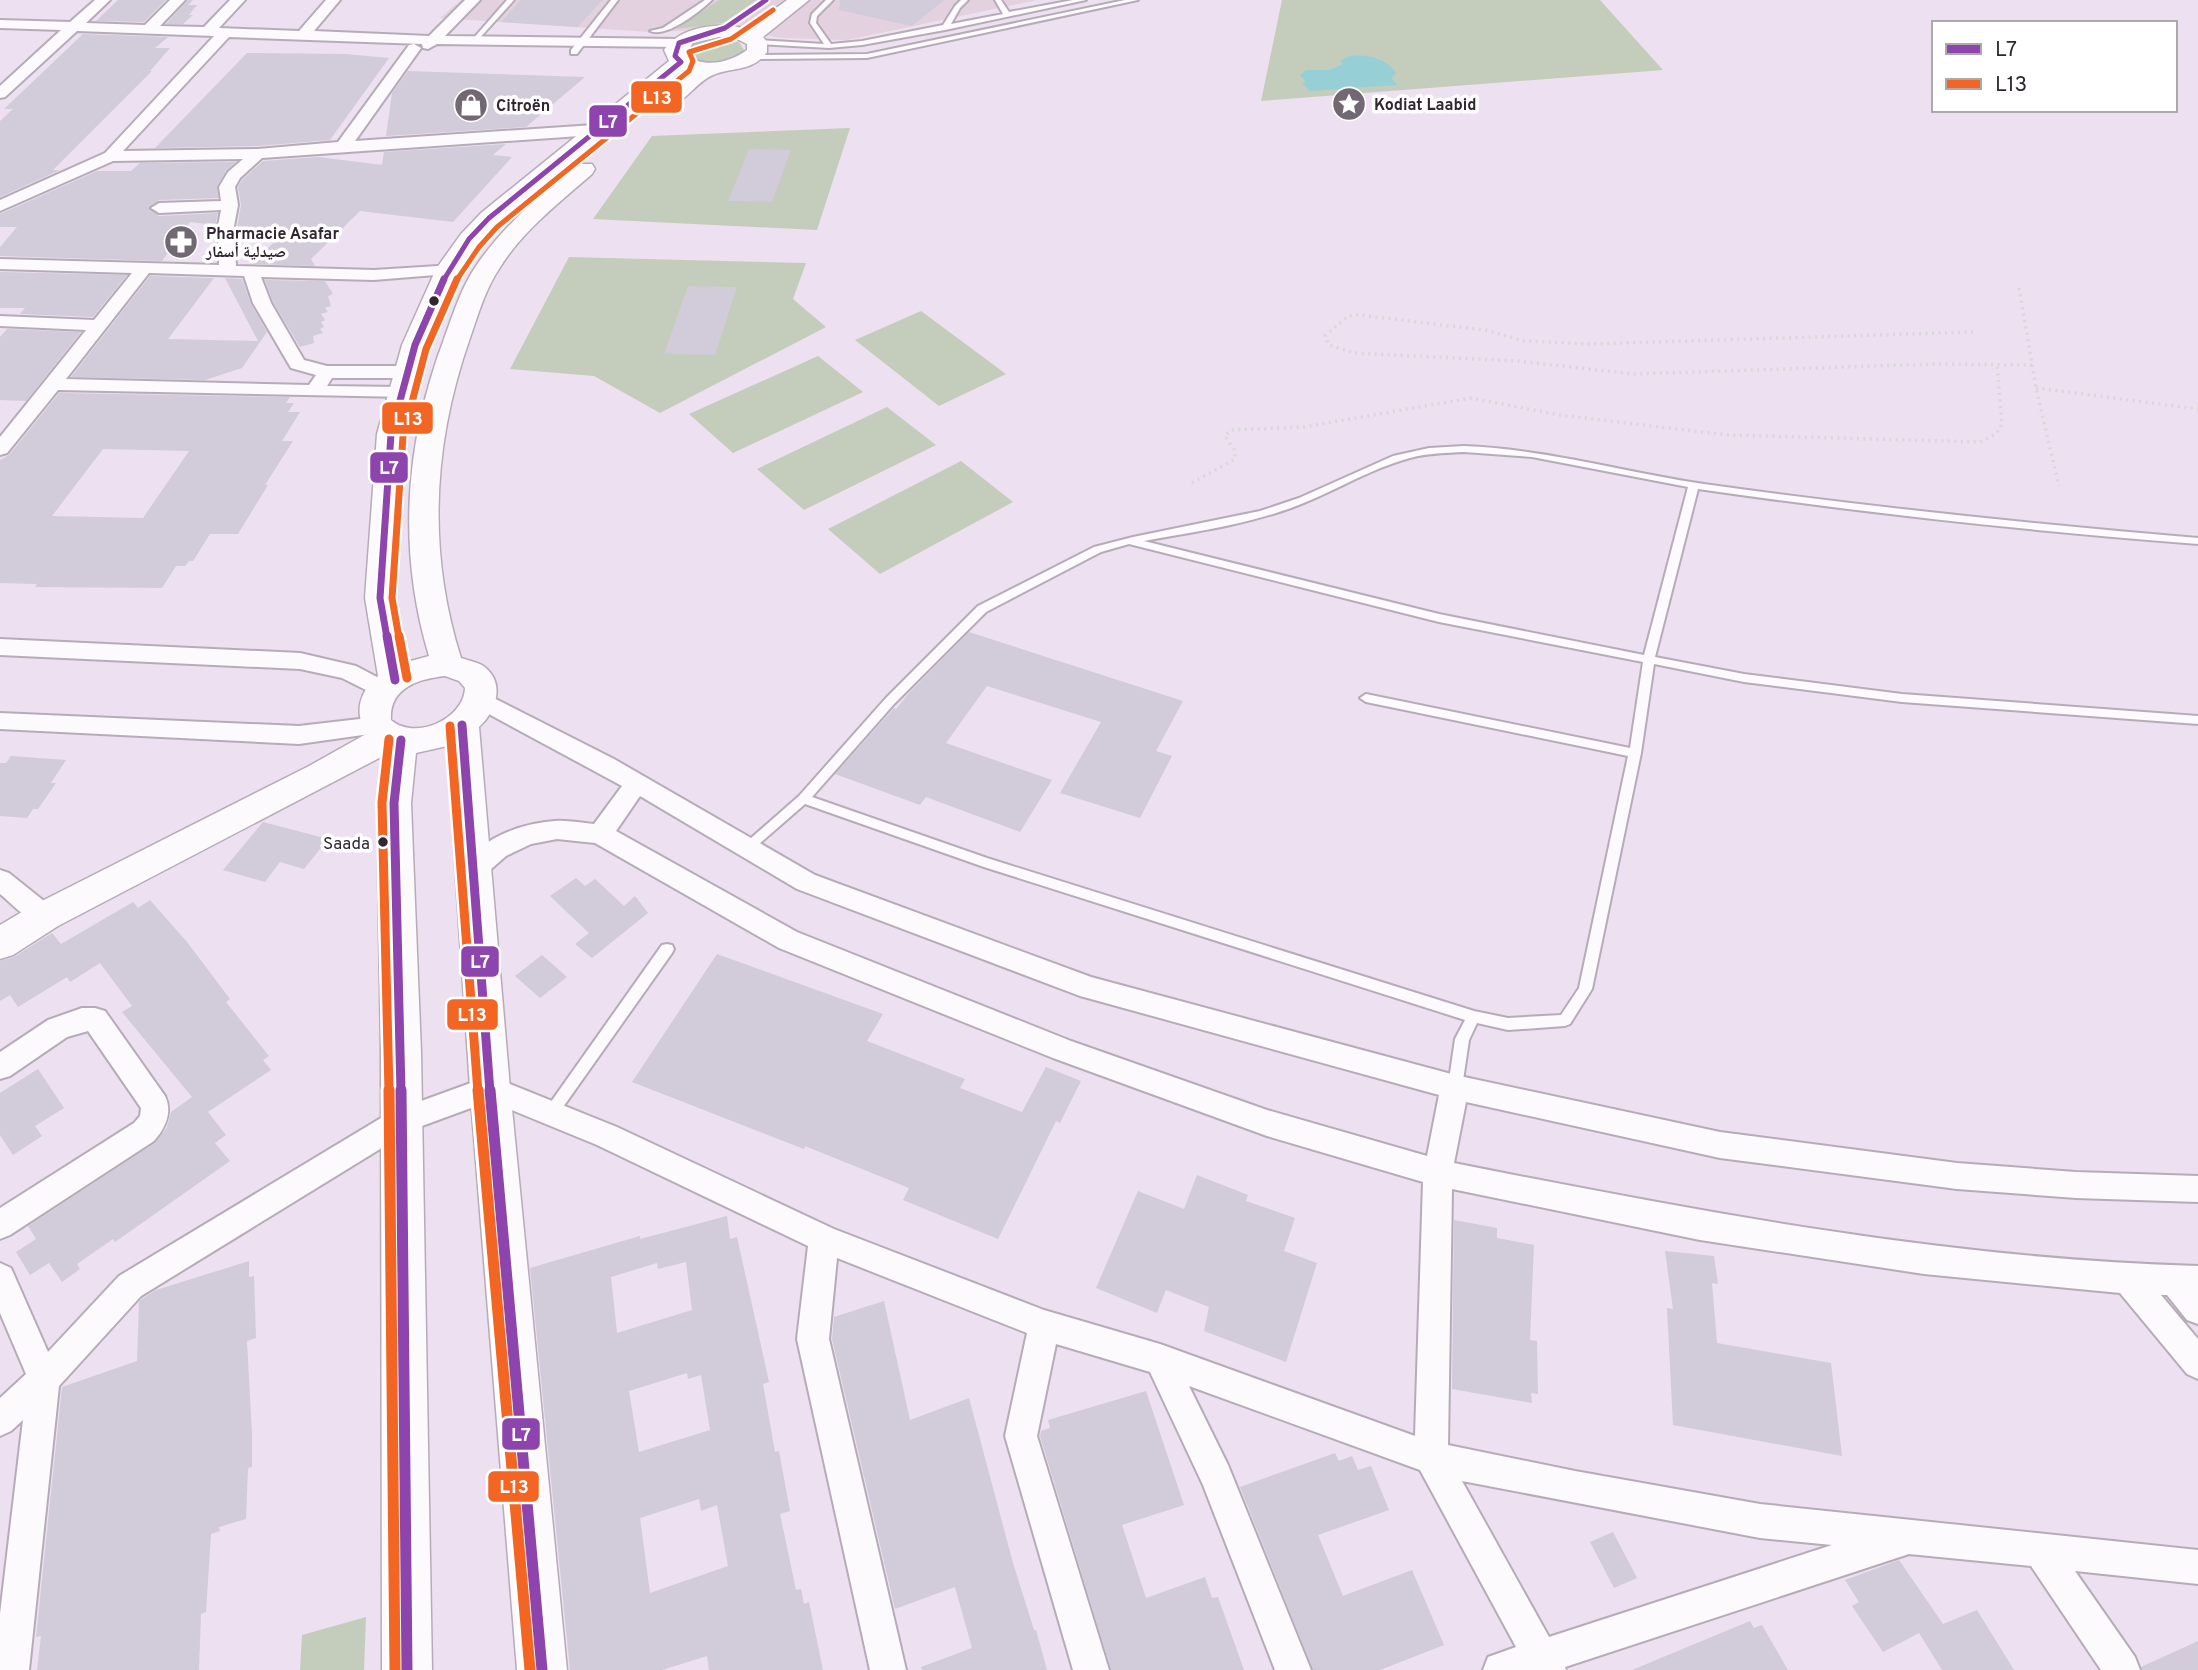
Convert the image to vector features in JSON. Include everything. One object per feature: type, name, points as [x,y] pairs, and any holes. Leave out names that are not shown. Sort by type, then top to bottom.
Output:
[{"type":"main road","points":[[389,685],[380,598],[391,434],[403,382],[448,269],[469,239],[489,218],[594,130],[696,35],[719,31],[766,0]]},
{"type":"main road","points":[[447,666],[430,608],[425,547],[425,487],[430,433],[440,386],[478,286],[501,248],[542,206],[643,119],[709,68],[734,65],[799,0]]},
{"type":"main road","points":[[719,31],[753,45]]},
{"type":"main road","points":[[678,54],[709,68]]},
{"type":"main road","points":[[407,1670],[401,1121],[394,803],[389,733],[374,714],[376,702],[389,685],[420,668],[447,666],[471,673],[482,690],[472,713],[473,870],[542,1670]]},
{"type":"main road","points":[[0,944],[45,916],[321,775],[389,733],[432,739],[472,713]]},
{"type":"street","points":[[0,94],[103,0]]},
{"type":"street","points":[[149,29],[178,0]]},
{"type":"street","points":[[110,156],[211,37],[238,0]]},
{"type":"street","points":[[303,35],[333,0]]},
{"type":"street","points":[[343,146],[473,0]]},
{"type":"street","points":[[434,45],[491,0]]},
{"type":"street","points":[[0,24],[149,29],[211,37],[226,32],[303,35],[434,45],[474,41],[678,54]]},
{"type":"street","points":[[0,38],[58,40],[211,37],[576,48]]},
{"type":"street","points":[[0,206],[110,156],[258,155],[343,146],[594,130]]},
{"type":"street","points":[[228,271],[228,187],[234,175],[258,155]]},
{"type":"street","points":[[159,208],[230,205]]},
{"type":"street","points":[[0,264],[374,275],[448,269]]},
{"type":"street","points":[[0,449],[143,270]]},
{"type":"street","points":[[250,272],[259,289],[262,303],[297,364],[327,372],[403,382]]},
{"type":"street","points":[[0,321],[97,325]]},
{"type":"street","points":[[314,391],[327,372]]},
{"type":"street","points":[[54,384],[314,391],[403,382]]},
{"type":"street","points":[[0,647],[300,662],[348,672],[389,685]]},
{"type":"street","points":[[472,713],[637,783],[806,882],[1089,988],[1455,1087],[1720,1145],[1838,1163],[2010,1180],[2198,1189]]},
{"type":"street","points":[[0,721],[299,735],[389,733]]},
{"type":"street","points":[[600,834],[637,783]]},
{"type":"street","points":[[473,870],[497,849],[527,835],[557,830],[600,834],[800,946],[1063,1050],[1267,1123],[1438,1173],[1700,1227],[1924,1261],[2128,1279],[2187,1281],[2198,1309]]},
{"type":"street","points":[[0,880],[45,916]]},
{"type":"street","points":[[0,1067],[64,1025],[95,1019],[155,1105],[155,1113],[153,1122],[144,1132],[0,1225]]},
{"type":"street","points":[[1455,1087],[1438,1173],[1431,1458],[1545,1663]]},
{"type":"street","points":[[0,1419],[44,1379],[130,1286],[401,1121],[491,1088],[607,1136],[824,1239],[1044,1325],[1160,1360],[1431,1458],[1575,1488],[1760,1521],[2198,1567]]},
{"type":"street","points":[[824,1239],[813,1339],[888,1670]]},
{"type":"street","points":[[0,1278],[44,1379],[11,1670]]},
{"type":"street","points":[[2128,1279],[2198,1363]]},
{"type":"street","points":[[1044,1325],[1021,1436],[1091,1670]]},
{"type":"street","points":[[1160,1360],[1216,1478],[1293,1670]]},
{"type":"street","points":[[1502,1670],[1545,1663],[1909,1538]]},
{"type":"street","points":[[2039,1549],[2122,1670]]},
{"type":"lane","points":[[474,41],[510,0]]},
{"type":"lane","points":[[576,48],[615,0]]},
{"type":"lane","points":[[653,30],[665,30],[709,0]]},
{"type":"lane","points":[[829,46],[813,23],[814,15],[830,0]]},
{"type":"lane","points":[[945,27],[957,7],[965,0]]},
{"type":"lane","points":[[998,0],[1007,15]]},
{"type":"lane","points":[[753,45],[862,44],[1083,0]]},
{"type":"lane","points":[[753,45],[867,56],[1135,0]]},
{"type":"lane","points":[[747,848],[803,799],[890,701],[982,609],[1098,549],[1302,501],[1390,460],[1428,451],[1492,449],[1545,455],[1694,485],[2028,528],[2198,541]]},
{"type":"lane","points":[[803,799],[984,862],[1474,1017],[1508,1024],[1565,1020],[1585,989],[1635,753],[1650,659],[1694,485]]},
{"type":"lane","points":[[1129,541],[1439,618],[1744,678],[1902,698],[2198,720]]},
{"type":"lane","points":[[1366,698],[1635,753]]},
{"type":"lane","points":[[551,1113],[667,949]]},
{"type":"lane","points":[[1455,1087],[1462,1039],[1474,1017]]},
{"type":"path","points":[[2020,288],[2036,388],[2059,486]]},
{"type":"path","points":[[1973,332],[1590,344],[1524,341],[1485,330],[1358,315],[1348,316],[1325,336],[1329,345],[1354,353],[1517,361],[1634,374],[1935,364],[2032,365]]},
{"type":"path","points":[[1192,483],[1235,459],[1235,451],[1225,436],[1231,430],[1304,427],[1471,398],[1559,415],[1728,435],[1980,442],[1996,434],[2002,424],[1997,365]]},
{"type":"path","points":[[2036,388],[2198,409]]},
{"type":"shaded area","points":[[461,0],[1037,0],[847,40],[781,38],[736,29],[649,32],[440,18]]},
{"type":"green space","points":[[719,0],[756,0],[723,23],[676,29]]},
{"type":"green space","points":[[1282,0],[1600,0],[1663,70],[1261,101]]},
{"type":"green space","points":[[714,38],[739,42],[744,50],[739,56],[718,63],[688,57],[686,49],[696,42]]},
{"type":"green space","points":[[850,128],[817,230],[593,219],[652,136]]},
{"type":"green space","points":[[569,257],[806,263],[793,299],[826,327],[660,413],[594,376],[510,369]]},
{"type":"green space","points":[[921,311],[1006,374],[939,406],[855,340]]},
{"type":"green space","points":[[818,356],[863,392],[733,453],[689,414]]},
{"type":"green space","points":[[887,407],[936,445],[804,510],[757,469]]},
{"type":"green space","points":[[961,461],[1013,502],[880,574],[828,529]]},
{"type":"green space","points":[[366,1617],[364,1670],[300,1670],[302,1635]]},
{"type":"water","points":[[1350,56],[1369,57],[1387,64],[1396,73],[1391,78],[1397,85],[1310,91],[1302,83],[1306,82],[1300,75],[1306,70],[1329,70],[1342,65],[1341,60]]},
{"type":"building","points":[[118,0],[166,0],[144,22],[96,21]]},
{"type":"building","points":[[188,0],[193,0],[188,5],[197,5],[189,15],[193,15],[183,24],[166,24]]},
{"type":"building","points":[[521,0],[602,0],[578,27],[501,22]]},
{"type":"building","points":[[840,0],[944,0],[912,26],[839,10]]},
{"type":"building","points":[[83,34],[168,37],[155,48],[170,48],[152,71],[53,170],[60,170],[0,197],[0,121],[13,109],[4,109]]},
{"type":"building","points":[[247,53],[345,54],[389,58],[330,140],[258,146],[155,148]]},
{"type":"building","name":"Citroën","points":[[408,71],[585,77],[526,127],[386,136],[392,93]]},
{"type":"building","points":[[506,144],[493,155],[512,157],[453,222],[360,211],[311,259],[315,266],[251,264],[283,234],[237,228],[241,205],[238,187],[263,161],[318,157],[382,165],[384,152]]},
{"type":"building","points":[[749,149],[791,150],[772,202],[728,201]]},
{"type":"building","points":[[236,162],[226,171],[217,186],[218,198],[159,200],[149,207],[159,216],[218,213],[215,225],[190,222],[162,261],[0,256],[0,247],[17,227],[0,227],[0,214],[97,171],[131,171],[140,163]]},
{"type":"building","points":[[0,272],[127,275],[93,317],[20,314],[25,308],[0,308]]},
{"type":"building","points":[[150,276],[214,278],[168,339],[258,341],[225,278],[242,279],[251,304],[267,332],[242,368],[205,380],[71,377]]},
{"type":"building","points":[[265,280],[325,281],[333,294],[328,296],[331,306],[325,308],[328,312],[321,314],[325,320],[321,322],[324,327],[320,329],[323,333],[313,336],[314,343],[300,347],[273,302]]},
{"type":"building","points":[[688,286],[737,287],[715,355],[664,354]]},
{"type":"building","points":[[7,329],[81,332],[26,401],[0,400],[0,337]]},
{"type":"building","points":[[59,393],[290,397],[286,403],[294,403],[288,412],[300,412],[282,441],[293,441],[238,534],[210,534],[193,561],[189,561],[185,566],[176,566],[162,588],[35,587],[37,584],[0,583],[0,460],[9,455]],"holes":[[[103,449],[189,451],[143,518],[52,516]]]},
{"type":"building","points":[[969,632],[1183,701],[1156,751],[1172,756],[1140,818],[1060,793],[1101,722],[987,686],[946,743],[1052,780],[1020,832],[926,797],[920,805],[835,774],[894,708],[896,709]]},
{"type":"building","points":[[11,756],[66,760],[51,783],[56,783],[38,809],[33,809],[27,818],[0,816],[0,763],[6,763]]},
{"type":"building","points":[[263,822],[328,839],[304,869],[280,862],[265,882],[223,870]]},
{"type":"building","points":[[576,878],[585,886],[595,879],[624,906],[635,896],[648,913],[592,958],[575,944],[589,933],[550,896]]},
{"type":"building","points":[[150,900],[187,942],[230,999],[226,1002],[269,1056],[263,1060],[271,1070],[208,1112],[226,1135],[215,1143],[230,1161],[115,1242],[113,1239],[77,1264],[80,1269],[62,1282],[49,1263],[30,1275],[16,1252],[36,1239],[28,1226],[155,1143],[167,1127],[171,1112],[192,1097],[122,1012],[132,1006],[100,963],[70,982],[67,977],[18,1007],[10,995],[0,1001],[0,961],[14,957],[52,933],[61,944],[133,902],[138,908]]},
{"type":"building","points":[[717,954],[883,1014],[867,1041],[965,1079],[960,1088],[1022,1112],[1046,1067],[1081,1081],[1060,1123],[1056,1121],[998,1239],[903,1200],[909,1188],[632,1082]]},
{"type":"building","points":[[542,955],[567,977],[540,998],[515,976]]},
{"type":"building","points":[[38,1069],[64,1108],[35,1126],[42,1136],[13,1155],[0,1135],[0,1093]]},
{"type":"building","points":[[1197,1175],[1248,1195],[1246,1201],[1295,1218],[1284,1251],[1317,1263],[1286,1362],[1204,1331],[1209,1307],[1166,1290],[1157,1313],[1096,1288],[1138,1191],[1184,1209]]},
{"type":"building","points":[[727,1216],[730,1239],[737,1237],[769,1382],[763,1384],[775,1452],[779,1451],[790,1511],[780,1514],[796,1590],[801,1589],[804,1604],[809,1602],[823,1670],[709,1670],[707,1656],[662,1670],[570,1670],[530,1268],[640,1236],[640,1239]],"holes":[[[686,1262],[692,1310],[617,1333],[611,1277],[657,1263],[658,1269]],[[687,1373],[688,1379],[701,1375],[710,1430],[639,1452],[629,1391]],[[699,1499],[701,1511],[717,1505],[728,1566],[650,1593],[640,1518]]]},
{"type":"building","points":[[1454,1220],[1497,1228],[1497,1238],[1534,1245],[1530,1340],[1537,1341],[1538,1394],[1531,1393],[1532,1403],[1452,1389]]},
{"type":"building","points":[[1665,1251],[1714,1256],[1718,1284],[1712,1283],[1717,1343],[1831,1363],[1842,1456],[1673,1425],[1667,1308],[1673,1309]]},
{"type":"building","points":[[249,1261],[249,1277],[254,1276],[256,1338],[247,1341],[252,1467],[248,1468],[246,1519],[219,1527],[220,1531],[211,1534],[206,1612],[201,1614],[199,1670],[37,1670],[41,1636],[36,1637],[62,1387],[137,1361],[139,1302],[143,1298],[156,1290]]},
{"type":"building","points":[[884,1301],[910,1420],[969,1398],[1013,1563],[1047,1670],[922,1670],[921,1667],[972,1648],[955,1587],[895,1609],[832,1339],[834,1317]]},
{"type":"building","points":[[1146,1391],[1184,1505],[1122,1525],[1146,1598],[1205,1577],[1212,1598],[1218,1597],[1244,1670],[1111,1670],[1040,1436],[1041,1431],[1050,1428],[1048,1420]]},
{"type":"building","points":[[1335,1453],[1339,1461],[1352,1456],[1358,1470],[1371,1466],[1389,1510],[1318,1535],[1343,1596],[1412,1570],[1444,1645],[1380,1670],[1313,1670],[1240,1487]]},
{"type":"building","points":[[1613,1532],[1637,1578],[1614,1588],[1590,1542]]},
{"type":"building","points":[[1899,1560],[1943,1624],[1977,1610],[2014,1670],[1942,1670],[1919,1633],[1883,1652],[1852,1606],[1859,1602],[1845,1580]]},
{"type":"building","points":[[1750,1621],[1754,1628],[1762,1625],[1788,1670],[1632,1670]]},
{"type":"building","points":[[2198,1641],[2198,1670],[2142,1670],[2141,1667]]},
{"type":"transit line","name":"L7","points":[[395,680],[380,598],[391,434],[415,345],[448,269],[469,239],[489,218],[681,62],[675,56],[679,43],[725,28],[766,0]]},
{"type":"transit line","name":"L13","points":[[407,678],[392,598],[403,436],[426,349],[459,275],[497,227],[689,71],[693,61],[689,52],[731,39],[773,10]]},
{"type":"transit line","name":"L7","points":[[462,725],[490,1088],[542,1670]]},
{"type":"transit line","name":"L13","points":[[450,726],[478,1089],[530,1670]]},
{"type":"transit line","name":"L13","points":[[389,739],[382,803],[389,1052],[395,1670]]},
{"type":"transit line","name":"L7","points":[[401,740],[394,803],[401,1052],[407,1670]]},
{"type":"place","name":"Kodiat Laabid","points":[[1349,104]]},
{"type":"place","name":"Citroën","points":[[471,105]]},
{"type":"place","name":"Pharmacie Asafar صيدلية أسفار","points":[[181,242]]},
{"type":"place","name":"Saada","points":[[383,842]]}]
